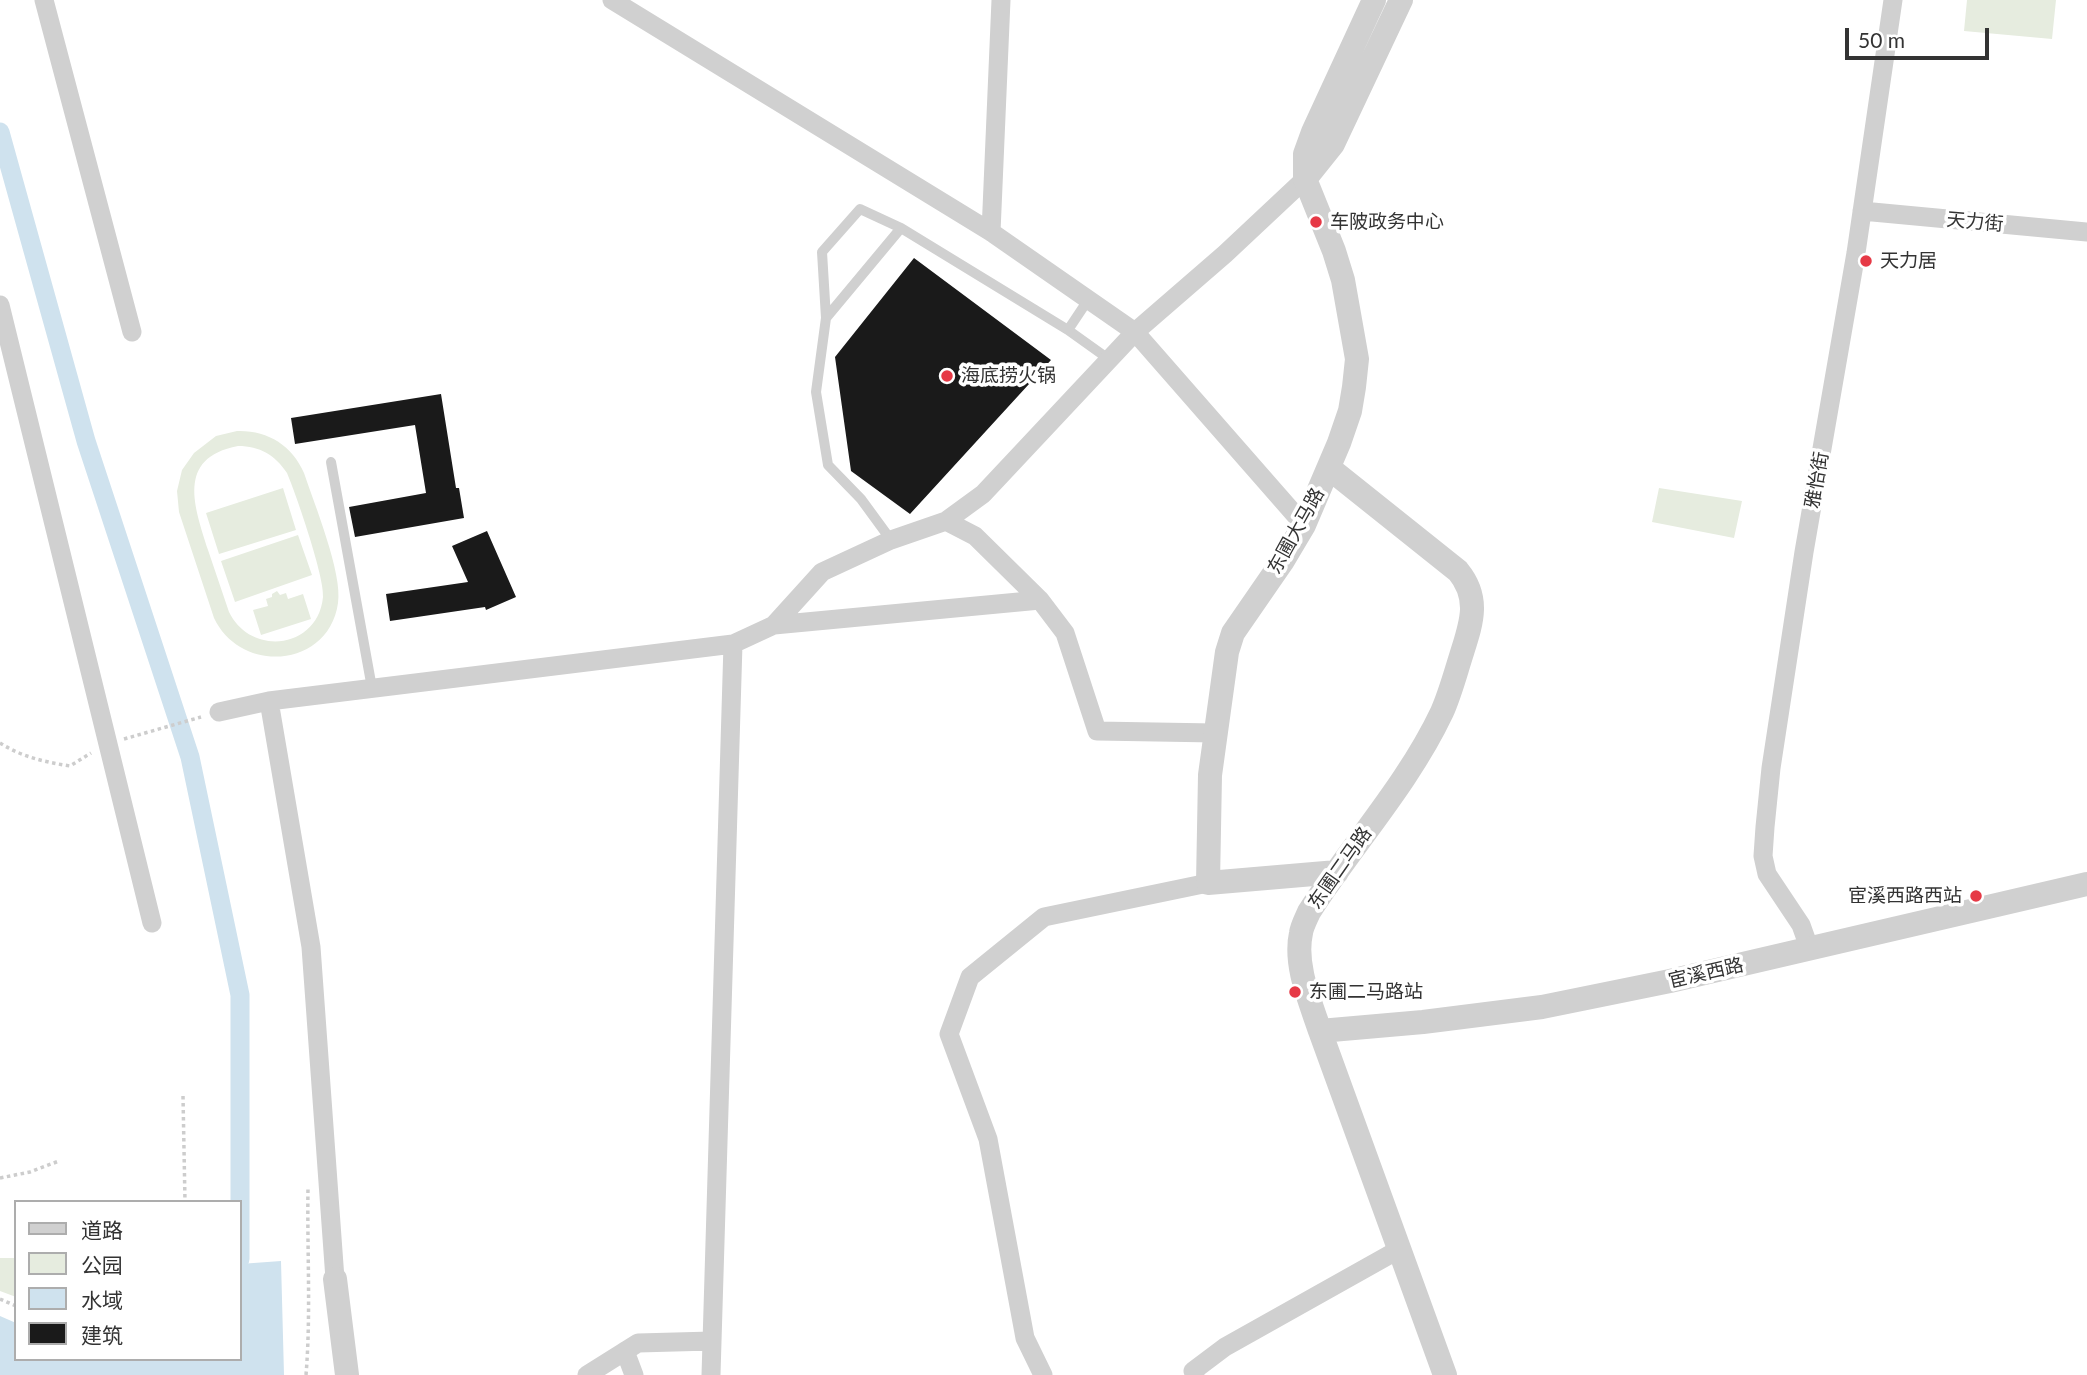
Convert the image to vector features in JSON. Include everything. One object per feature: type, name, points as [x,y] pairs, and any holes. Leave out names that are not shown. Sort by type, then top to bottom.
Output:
[{"type":"street","points":[[44,0],[132,332]]},
{"type":"street","points":[[612,0],[991,232],[1135,332],[1304,525]]},
{"type":"street","points":[[991,232],[1001,0]]},
{"type":"street","name":"东圃大马路","points":[[1208,883],[1210,775],[1227,652],[1233,633],[1304,525],[1350,411],[1357,359],[1343,280],[1305,178],[1305,154],[1374,0]]},
{"type":"street","points":[[774,625],[822,572],[891,540],[946,521],[983,494],[1135,332],[1225,254],[1305,178],[1333,144],[1401,0]]},
{"type":"street","name":"雅怡街","points":[[1810,950],[1801,925],[1767,874],[1763,856],[1765,827],[1771,768],[1804,551],[1862,211],[1893,0]]},
{"type":"street","name":"天力街","points":[[1862,211],[2087,232]]},
{"type":"street","points":[[0,305],[152,923]]},
{"type":"street","name":"东圃二马路","points":[[1329,468],[1458,571],[1472,596],[1473,613],[1452,686],[1430,736],[1309,912],[1301,933],[1302,970],[1320,1031],[1445,1375]]},
{"type":"street","points":[[946,521],[975,536],[1040,600],[1065,633],[1097,731],[1215,733]]},
{"type":"street","points":[[219,712],[269,701],[733,644],[774,625],[1040,600]]},
{"type":"street","points":[[711,1375],[733,644]]},
{"type":"street","points":[[269,701],[311,947],[335,1279],[348,1375]]},
{"type":"street","points":[[1043,1375],[1025,1338],[988,1139],[949,1034],[970,977],[1044,917],[1208,883],[1337,872]]},
{"type":"street","name":"宦溪西路","points":[[1320,1031],[1423,1022],[1542,1007],[1810,950],[2087,884]]},
{"type":"street","points":[[1195,1375],[1193,1371],[1225,1347],[1398,1250]]},
{"type":"street","points":[[587,1375],[638,1343],[712,1341]]},
{"type":"street","points":[[625,1351],[634,1375]]},
{"type":"lane","points":[[891,540],[861,499],[828,465],[816,392],[826,318],[822,252],[860,209],[901,228],[1068,330],[1110,360]]},
{"type":"lane","points":[[826,318],[901,228]]},
{"type":"lane","points":[[1068,330],[1088,300]]},
{"type":"lane","points":[[331,462],[372,688]]},
{"type":"path","points":[[0,743],[15,753],[70,766],[110,744],[219,712]]},
{"type":"path","points":[[183,1096],[185,1200]]},
{"type":"path","points":[[0,1178],[30,1172],[59,1161]]},
{"type":"path","points":[[306,1375],[310,1311],[307,1275],[308,1183]]},
{"type":"green space","points":[[1967,0],[2056,0],[2052,39],[1964,31]]},
{"type":"green space","points":[[248,431],[268,436],[293,454],[304,473],[327,538],[336,575],[338,603],[331,625],[319,641],[302,651],[283,656],[263,655],[244,649],[227,636],[214,618],[179,512],[177,491],[182,470],[194,453],[216,436]],"holes":[[[238,446],[266,453],[287,473],[319,573],[323,597],[318,614],[309,628],[282,641],[267,641],[252,636],[239,626],[229,612],[198,518],[194,487],[197,473],[205,461],[218,452]]]},
{"type":"green space","points":[[283,488],[296,530],[219,554],[206,513]]},
{"type":"green space","points":[[1659,488],[1742,501],[1734,538],[1652,522]]},
{"type":"green space","points":[[298,535],[312,575],[235,602],[221,561]]},
{"type":"green space","points":[[277,591],[280,595],[286,593],[288,599],[303,594],[311,619],[261,635],[253,610],[268,606],[266,599]]},
{"type":"green space","points":[[0,1258],[14,1258],[14,1296],[0,1291]]},
{"type":"water","points":[[281,1261],[284,1375],[0,1375],[0,1316],[14,1322],[14,1361],[242,1361],[242,1264]]},
{"type":"building","points":[[914,258],[1051,360],[910,514],[851,471],[835,357]]},
{"type":"building","points":[[441,394],[456,488],[459,488],[464,518],[355,537],[349,507],[426,493],[415,425],[295,444],[291,418]]},
{"type":"building","points":[[487,531],[516,597],[486,610],[485,607],[390,621],[386,594],[468,582],[452,546]]},
{"type":"waterway","points":[[0,132],[86,441],[190,757],[240,995],[240,1200]]},
{"type":"place","name":"车陂政务中心","points":[[1316,222]]},
{"type":"place","name":"天力居","points":[[1866,261]]},
{"type":"place","name":"海底捞火锅","points":[[947,376]]},
{"type":"place","name":"宦溪西路西站","points":[[1976,896]]},
{"type":"place","name":"东圃二马路站","points":[[1295,992]]}]
